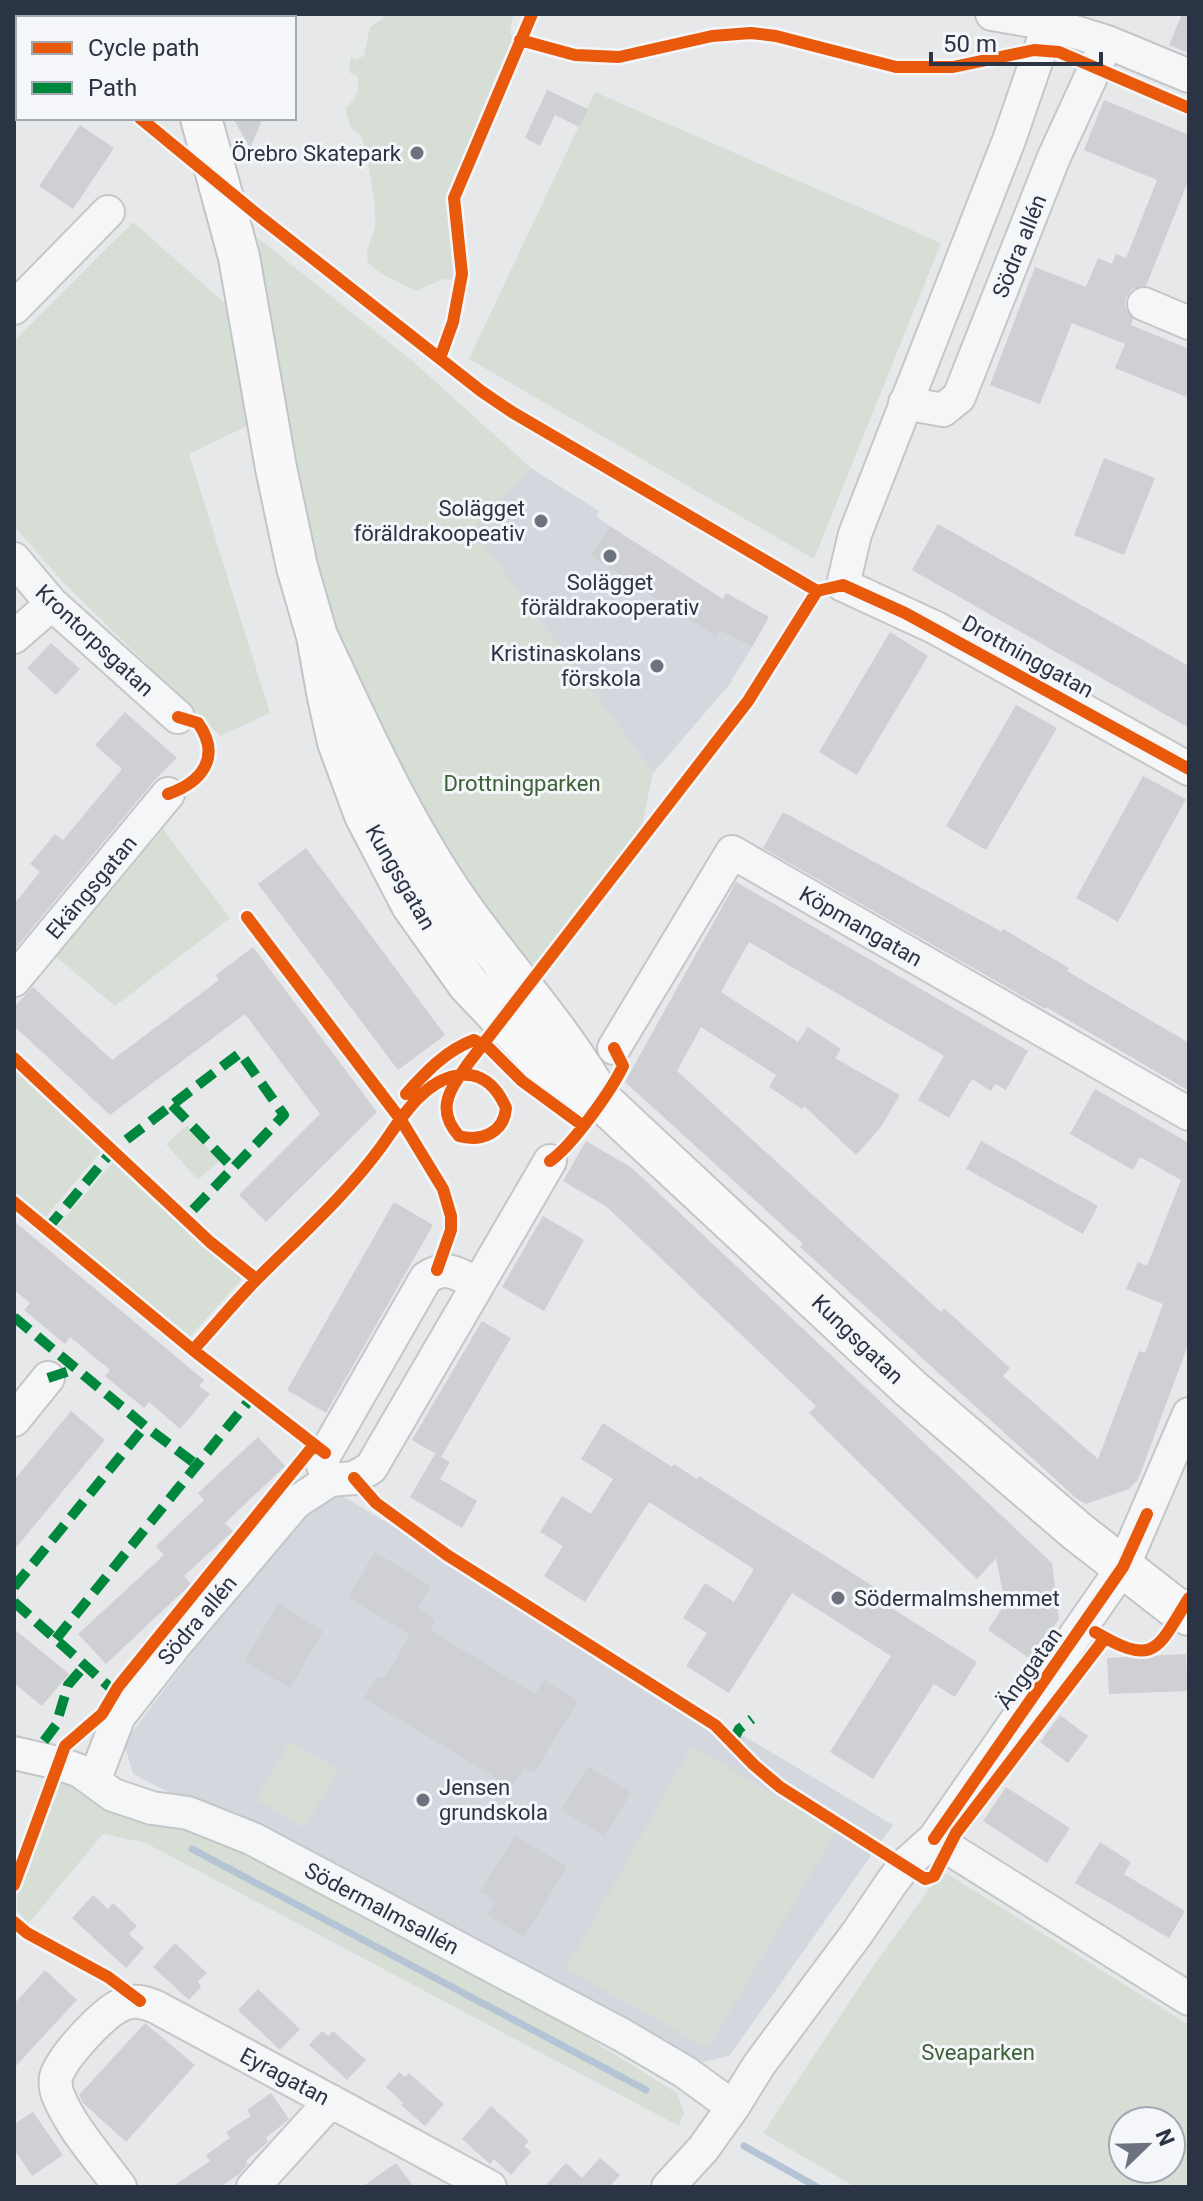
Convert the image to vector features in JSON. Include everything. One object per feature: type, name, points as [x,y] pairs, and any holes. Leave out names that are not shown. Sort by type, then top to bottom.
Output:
[{"type":"main road","name":"Kungsgatan","points":[[176,120],[227,211]]},
{"type":"main road","name":"Kungsgatan","points":[[202,120],[248,298],[276,468],[297,567],[317,636],[416,839],[460,906],[581,1063],[602,1101],[911,1389],[1078,1532],[1189,1615]]},
{"type":"street","points":[[992,14],[1049,24],[1107,42],[1189,76]]},
{"type":"street","points":[[905,403],[1009,140],[1049,24]]},
{"type":"street","name":"Södra allén","points":[[905,403],[943,410],[959,397],[1054,157],[1107,42]]},
{"type":"street","points":[[14,308],[108,212]]},
{"type":"street","points":[[1144,304],[1189,323]]},
{"type":"street","name":"Drottninggatan","points":[[905,403],[855,534],[843,585],[936,628],[1189,769]]},
{"type":"street","name":"Krontorpsgatan","points":[[14,559],[52,604],[178,717]]},
{"type":"street","points":[[14,637],[52,604]]},
{"type":"street","name":"Ekängsgatan","points":[[14,980],[168,794]]},
{"type":"street","name":"Köpmangatan","points":[[614,1048],[732,852],[1189,1114]]},
{"type":"street","name":"Södra allén","points":[[94,1781],[119,1716],[295,1503],[330,1480],[354,1478],[371,1468],[550,1161]]},
{"type":"street","points":[[330,1480],[323,1466],[324,1456],[426,1278],[437,1270],[451,1271],[478,1284]]},
{"type":"street","points":[[14,1420],[48,1378]]},
{"type":"street","name":"Änggatan","points":[[668,2187],[703,2149],[759,2065],[892,1882],[905,1865],[934,1839],[1123,1567],[1189,1414]]},
{"type":"street","name":"Södermalmsallén","points":[[14,1753],[80,1771],[113,1795],[152,1808],[188,1813],[253,1839],[622,2035],[685,2072],[733,2107]]},
{"type":"street","points":[[934,1839],[1189,1999]]},
{"type":"street","name":"Eyragatan","points":[[120,2187],[73,2122],[57,2094],[56,2079],[65,2062],[105,2015],[123,2004],[140,2001],[331,2101],[446,2178],[490,2187]]},
{"type":"street","points":[[253,2187],[331,2101]]},
{"type":"shaded area","name":"Kristinaskolans förskola","points":[[531,468],[599,511],[596,516],[610,526],[590,556],[716,637],[720,631],[752,647],[729,685],[653,773],[471,528]]},
{"type":"shaded area","name":"Jensen grundskola","points":[[329,1488],[893,1825],[729,2056],[703,2062],[133,1774],[124,1743],[306,1502]]},
{"type":"green space","name":"Örebro Skatepark","points":[[384,14],[513,14],[510,34],[517,39],[452,192],[458,281],[443,279],[416,291],[372,267],[367,259],[375,227],[375,207],[361,135],[351,128],[345,108],[355,98],[358,87],[358,77],[349,72],[351,57],[364,56],[370,27],[383,19]]},
{"type":"green space","points":[[595,92],[941,243],[814,559],[469,359]]},
{"type":"green space","points":[[133,222],[228,306],[247,426],[189,454],[270,713],[220,736],[64,583],[14,526],[14,341]]},
{"type":"green space","name":"Drottningparken","points":[[258,238],[410,359],[531,468],[472,529],[653,773],[642,825],[532,967],[430,847],[354,688],[306,532],[282,400]]},
{"type":"green space","points":[[163,829],[230,918],[115,1006],[56,957]]},
{"type":"green space","points":[[14,1068],[102,1150],[45,1218],[14,1191]]},
{"type":"green space","points":[[187,1125],[219,1161],[198,1180],[166,1144]]},
{"type":"green space","points":[[115,1160],[242,1279],[186,1341],[56,1228]]},
{"type":"green space","points":[[290,1741],[339,1770],[304,1828],[256,1799]]},
{"type":"green space","points":[[692,1746],[836,1832],[708,2048],[566,1969]]},
{"type":"green space","points":[[61,1776],[211,1837],[556,2018],[677,2093],[684,2113],[679,2126],[146,1843],[103,1834],[28,1924],[17,1909],[18,1894]]},
{"type":"green space","name":"Sveaparken","points":[[946,1873],[1189,2025],[1189,2187],[855,2187],[763,2133],[872,1968],[929,1889]]},
{"type":"building","points":[[1182,14],[1189,14],[1189,53],[1169,45]]},
{"type":"building","points":[[547,90],[588,109],[579,127],[555,115],[540,146],[525,138]]},
{"type":"building","points":[[1104,100],[1189,135],[1189,179],[1146,286],[1132,289],[1126,297],[1125,306],[1133,319],[1131,325],[1189,349],[1189,398],[1115,368],[1125,344],[1072,323],[1040,404],[990,385],[1035,267],[1086,287],[1098,258],[1112,264],[1116,254],[1126,258],[1157,180],[1084,150]]},
{"type":"building","points":[[234,120],[262,120],[250,148]]},
{"type":"building","points":[[80,125],[114,148],[73,209],[39,186]]},
{"type":"building","points":[[1104,458],[1155,478],[1124,555],[1074,535]]},
{"type":"building","points":[[938,524],[1189,666],[1189,728],[912,570]]},
{"type":"building","points":[[610,526],[723,599],[726,593],[769,617],[752,647],[720,631],[716,637],[590,556]]},
{"type":"building","points":[[890,632],[928,656],[857,775],[819,752]]},
{"type":"building","points":[[51,643],[80,669],[56,695],[27,668]]},
{"type":"building","points":[[1016,705],[1057,728],[986,850],[946,826]]},
{"type":"building","points":[[125,712],[177,758],[153,782],[14,950],[14,904],[40,872],[30,864],[55,834],[63,840],[122,769],[95,745]]},
{"type":"building","points":[[1143,776],[1186,799],[1118,922],[1076,898]]},
{"type":"building","points":[[783,812],[1002,932],[1003,929],[1189,1043],[1189,1091],[763,848]]},
{"type":"building","points":[[306,848],[445,1035],[398,1070],[258,884]]},
{"type":"building","points":[[736,882],[1028,1051],[1006,1090],[995,1084],[991,1091],[972,1079],[949,1118],[918,1100],[944,1056],[749,942],[721,992],[798,1042],[808,1027],[841,1049],[835,1058],[900,1095],[881,1127],[856,1155],[804,1106],[802,1109],[769,1087],[776,1075],[701,1027],[677,1071],[941,1312],[944,1308],[1010,1368],[1003,1376],[1098,1459],[1139,1351],[1145,1353],[1163,1304],[1126,1289],[1138,1262],[1147,1266],[1181,1180],[1140,1157],[1133,1170],[1070,1134],[1095,1089],[1189,1143],[1189,1342],[1138,1480],[1129,1489],[1086,1504],[1076,1498],[800,1247],[803,1244],[625,1082]]},
{"type":"building","points":[[253,947],[377,1112],[266,1222],[239,1195],[320,1114],[245,1014],[110,1115],[14,1026],[14,1007],[33,987],[112,1060],[219,980],[216,975]]},
{"type":"building","points":[[586,1141],[632,1168],[1052,1563],[1059,1619],[1032,1660],[988,1630],[1005,1604],[996,1558],[977,1579],[809,1413],[816,1406],[607,1207],[563,1181]]},
{"type":"building","points":[[981,1141],[1098,1206],[1083,1234],[966,1169]]},
{"type":"building","points":[[394,1202],[433,1225],[326,1413],[287,1390]]},
{"type":"building","points":[[543,1216],[584,1240],[544,1311],[502,1287]]},
{"type":"building","points":[[14,1221],[204,1380],[199,1386],[210,1394],[180,1429],[149,1402],[144,1408],[105,1376],[110,1370],[70,1337],[65,1344],[24,1310],[30,1303],[14,1290]]},
{"type":"building","points":[[482,1321],[511,1338],[441,1457],[412,1440]]},
{"type":"building","points":[[71,1411],[105,1440],[14,1550],[14,1480]]},
{"type":"building","name":"Södermalmshemmet","points":[[603,1423],[672,1467],[674,1464],[697,1479],[699,1476],[876,1588],[871,1595],[977,1662],[955,1697],[934,1684],[873,1779],[830,1752],[891,1656],[792,1593],[729,1693],[686,1666],[707,1633],[683,1618],[705,1583],[734,1602],[754,1569],[649,1502],[585,1602],[544,1576],[563,1546],[540,1532],[562,1496],[591,1514],[613,1479],[581,1459]]},
{"type":"building","points":[[258,1437],[285,1466],[225,1523],[233,1531],[184,1576],[191,1584],[106,1664],[78,1634],[164,1555],[156,1546],[204,1500],[198,1493]]},
{"type":"building","points":[[435,1454],[450,1462],[440,1479],[477,1501],[462,1528],[410,1497]]},
{"type":"building","points":[[375,1552],[431,1586],[417,1608],[436,1620],[430,1630],[535,1694],[544,1680],[578,1701],[534,1773],[524,1767],[511,1787],[364,1698],[378,1676],[384,1679],[410,1635],[348,1597]]},
{"type":"building","points":[[279,1603],[323,1631],[290,1688],[244,1661]]},
{"type":"building","points":[[14,1629],[69,1674],[42,1706],[14,1683]]},
{"type":"building","points":[[1186,1654],[1188,1691],[1109,1694],[1107,1658]]},
{"type":"building","points":[[1060,1715],[1088,1736],[1068,1763],[1040,1742]]},
{"type":"building","points":[[588,1766],[631,1793],[604,1836],[561,1810]]},
{"type":"building","points":[[1006,1787],[1070,1828],[1047,1863],[983,1821]]},
{"type":"building","points":[[515,1835],[567,1867],[524,1937],[487,1915],[495,1901],[480,1892]]},
{"type":"building","points":[[1100,1842],[1131,1862],[1124,1874],[1185,1911],[1169,1938],[1075,1883]]},
{"type":"building","points":[[93,1895],[108,1909],[113,1903],[137,1926],[129,1934],[144,1948],[126,1968],[72,1918]]},
{"type":"building","points":[[175,1943],[207,1973],[198,1981],[201,1987],[189,2000],[153,1967]]},
{"type":"building","points":[[45,1970],[77,2000],[14,2068],[14,2004]]},
{"type":"building","points":[[258,1989],[300,2029],[280,2050],[238,2010]]},
{"type":"building","points":[[145,2023],[195,2065],[126,2142],[83,2103],[79,2095]]},
{"type":"building","points":[[322,2031],[328,2036],[333,2031],[366,2060],[347,2080],[309,2045]]},
{"type":"building","points":[[399,2072],[405,2077],[409,2073],[444,2104],[425,2126],[386,2087]]},
{"type":"building","points":[[271,2093],[289,2119],[266,2138],[268,2142],[246,2161],[248,2164],[239,2174],[220,2187],[172,2187],[210,2161],[206,2155],[230,2138],[226,2132],[251,2116],[247,2110]]},
{"type":"building","points":[[491,2106],[529,2141],[524,2146],[531,2152],[511,2175],[494,2159],[490,2164],[462,2139]]},
{"type":"building","points":[[33,2112],[63,2155],[32,2176],[14,2149],[14,2124]]},
{"type":"building","points":[[600,2158],[620,2175],[609,2187],[544,2187],[566,2163],[582,2178]]},
{"type":"building","points":[[396,2163],[414,2187],[362,2187]]},
{"type":"waterway","points":[[192,1849],[646,2090]]},
{"type":"waterway","points":[[744,2146],[817,2187]]},
{"type":"marked path","points":[[47,1229],[113,1150],[240,1053],[284,1115],[185,1218]]},
{"type":"marked path","points":[[172,1105],[233,1168]]},
{"type":"marked path","points":[[14,1317],[197,1465]]},
{"type":"marked path","points":[[48,1378],[75,1369]]},
{"type":"marked path","points":[[56,1639],[252,1397]]},
{"type":"marked path","points":[[14,1587],[145,1426]]},
{"type":"marked path","points":[[14,1602],[115,1692]]},
{"type":"marked path","points":[[44,1741],[56,1725],[68,1685],[86,1664]]},
{"type":"marked path","points":[[732,1743],[739,1729],[752,1719]]},
{"type":"cycle path","points":[[440,358],[453,322],[462,274],[454,198],[532,14]]},
{"type":"cycle path","points":[[520,40],[575,55],[619,57],[712,36],[751,33],[776,36],[896,67],[953,67],[1034,50],[1059,52],[1189,108]]},
{"type":"cycle path","points":[[142,120],[481,391],[817,591]]},
{"type":"cycle path","points":[[193,1350],[250,1286],[353,1182],[421,1095],[455,1076],[464,1075],[480,1078],[493,1087],[506,1108],[501,1124],[490,1134],[475,1138],[459,1136],[448,1117],[447,1108],[455,1083],[461,1074],[467,1065],[748,701],[817,591],[843,585],[905,613],[1189,769]]},
{"type":"cycle path","points":[[168,794],[199,775],[208,757],[205,735],[198,723],[178,717]]},
{"type":"cycle path","points":[[247,917],[401,1120],[443,1189],[451,1216],[451,1230],[437,1270]]},
{"type":"cycle path","points":[[406,1094],[445,1056],[474,1040],[489,1048],[522,1081],[582,1125]]},
{"type":"cycle path","points":[[550,1161],[580,1131],[617,1077],[623,1066],[614,1048]]},
{"type":"cycle path","points":[[14,1058],[210,1242],[256,1279]]},
{"type":"cycle path","points":[[14,1202],[193,1350],[325,1453]]},
{"type":"cycle path","points":[[14,1885],[65,1746],[102,1714],[118,1687],[314,1445]]},
{"type":"cycle path","points":[[354,1478],[376,1503],[447,1555],[715,1725],[780,1787],[925,1879],[934,1876],[956,1833],[1105,1638]]},
{"type":"cycle path","points":[[934,1839],[1123,1567],[1147,1514]]},
{"type":"cycle path","points":[[1095,1632],[1131,1649],[1143,1651],[1153,1648],[1169,1630],[1189,1598]]},
{"type":"cycle path","points":[[14,1922],[27,1933],[108,1977],[140,2001]]},
{"type":"place","name":"Örebro Skatepark","points":[[417,153]]},
{"type":"place","name":"Solägget föräldrakoopeativ","points":[[541,521]]},
{"type":"place","name":"Solägget föräldrakooperativ","points":[[610,556]]},
{"type":"place","name":"Kristinaskolans förskola","points":[[657,666]]},
{"type":"place","name":"Södermalmshemmet","points":[[838,1598]]},
{"type":"place","name":"Jensen grundskola","points":[[423,1800]]}]
